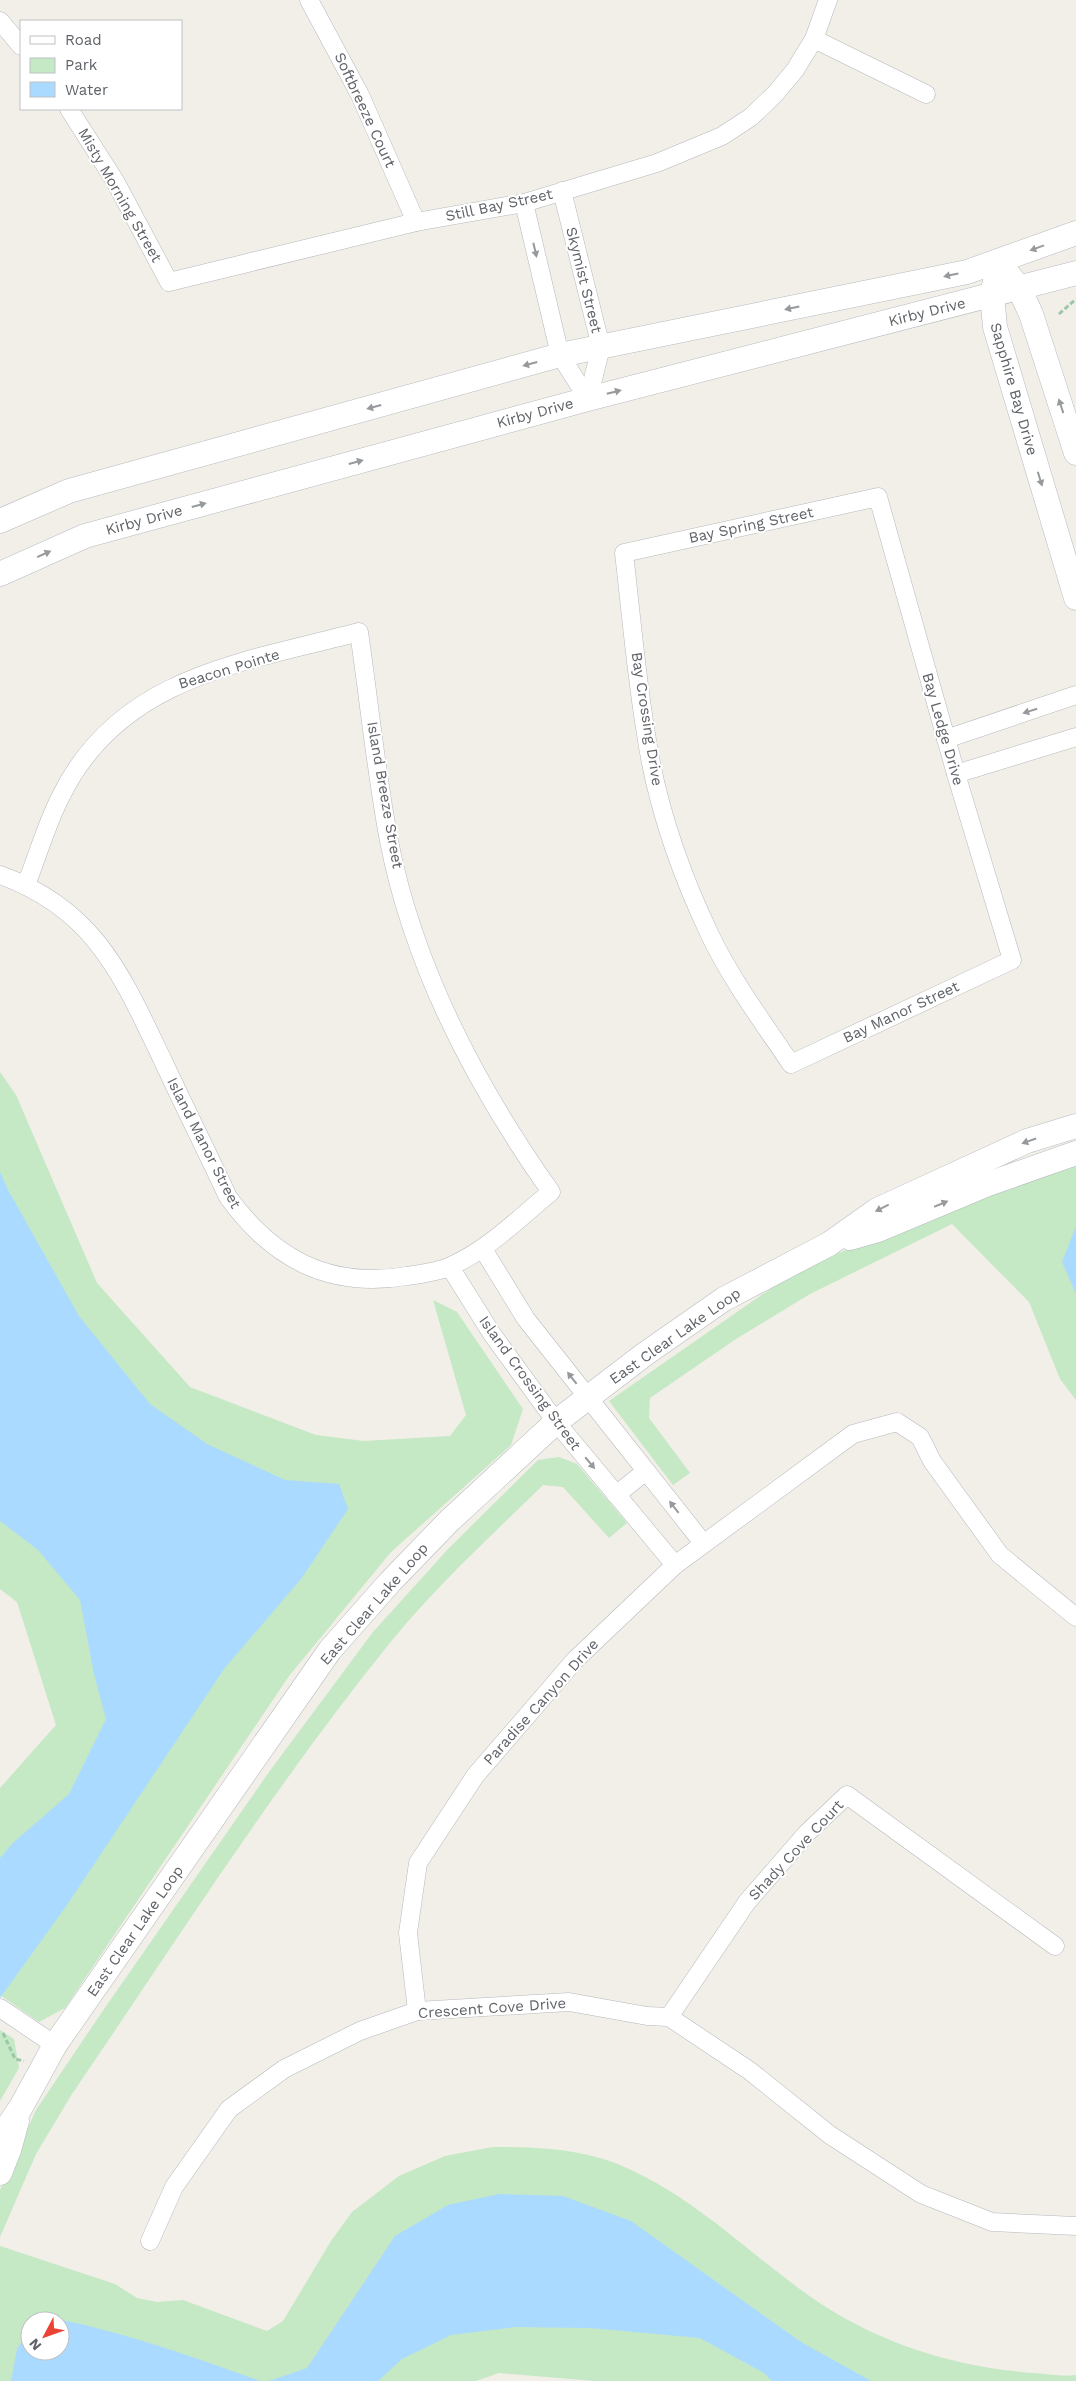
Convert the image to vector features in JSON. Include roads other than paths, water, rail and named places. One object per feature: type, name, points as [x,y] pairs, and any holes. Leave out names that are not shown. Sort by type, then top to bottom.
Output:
[{"type":"street","name":"Softbreeze Court","points":[[309,0],[360,95],[416,222]]},
{"type":"street","name":"Still Bay Street","points":[[168,282],[416,222],[524,203],[658,163],[722,136],[751,117],[776,94],[795,70],[814,39],[828,0]]},
{"type":"street","points":[[0,21],[20,45]]},
{"type":"street","points":[[814,39],[926,94]]},
{"type":"street","name":"Misty Morning Street","points":[[70,110],[115,181],[168,282]]},
{"type":"street","name":"Skymist Street","points":[[562,191],[601,347],[588,399]]},
{"type":"street","points":[[524,203],[560,355],[588,399]]},
{"type":"street","name":"Kirby Drive","points":[[0,521],[69,491],[560,355],[967,272],[1076,233]]},
{"type":"street","points":[[998,262],[1019,288],[1031,314],[1076,453]]},
{"type":"street","name":"Sapphire Bay Drive","points":[[998,262],[992,296],[994,327],[1076,598]]},
{"type":"street","name":"Kirby Drive","points":[[0,574],[85,536],[588,399],[1076,274]]},
{"type":"street","name":"Bay Spring Street","points":[[624,553],[878,497]]},
{"type":"street","name":"Bay Ledge Drive","points":[[878,497],[956,774],[1012,960]]},
{"type":"street","name":"Bay Crossing Drive","points":[[624,553],[646,734],[665,820],[684,877],[711,936],[733,977],[791,1064]]},
{"type":"street","name":"Beacon Pointe","points":[[26,886],[61,794],[78,765],[102,737],[126,714],[155,695],[209,672],[359,632]]},
{"type":"street","name":"Island Breeze Street","points":[[359,632],[389,841],[416,937],[450,1023],[484,1090],[520,1148],[551,1192]]},
{"type":"street","points":[[946,739],[1076,696]]},
{"type":"street","points":[[956,774],[1076,737]]},
{"type":"street","name":"Island Manor Street","points":[[0,875],[26,886],[52,901],[77,920],[99,942],[118,970],[228,1197],[244,1220],[261,1237],[286,1255],[312,1268],[345,1277],[362,1279],[391,1279],[450,1267],[483,1249],[551,1192]]},
{"type":"street","name":"Bay Manor Street","points":[[791,1064],[1012,960]]},
{"type":"street","name":"East Clear Lake Loop","points":[[0,2138],[21,2107],[56,2045],[330,1650],[390,1582],[449,1521],[556,1422],[645,1354],[724,1299],[829,1244],[877,1210],[1026,1141],[1076,1126]]},
{"type":"street","name":"East Clear Lake Loop","points":[[829,1244],[878,1230],[988,1184],[1076,1153]]},
{"type":"street","points":[[483,1249],[526,1319],[703,1543]]},
{"type":"street","name":"Island Crossing Street","points":[[450,1267],[492,1334],[556,1422],[674,1564]]},
{"type":"street","name":"Paradise Canyon Drive","points":[[417,2011],[408,1933],[418,1863],[475,1776],[575,1660],[674,1564],[853,1434],[897,1422],[920,1437],[932,1461],[1000,1555],[1076,1617]]},
{"type":"street","points":[[616,1495],[646,1471]]},
{"type":"street","name":"Shady Cove Court","points":[[669,2017],[747,1902],[807,1833],[847,1795],[1055,1946]]},
{"type":"street","name":"Crescent Cove Drive","points":[[150,2241],[174,2186],[229,2109],[293,2065],[360,2031],[417,2011],[569,2002],[647,2016],[669,2017]]},
{"type":"street","points":[[0,2008],[56,2045]]},
{"type":"street","points":[[669,2017],[750,2071],[830,2135],[921,2194],[992,2222],[1076,2226]]},
{"type":"street","name":"East Clear Lake Loop","points":[[0,2172],[9,2150],[21,2107]]},
{"type":"water","points":[[0,1172],[8,1190],[79,1316],[150,1404],[207,1444],[285,1480],[339,1484],[348,1509],[301,1579],[224,1669],[67,1905],[0,1998],[0,1858],[13,1843],[69,1794],[106,1719],[94,1674],[80,1600],[38,1550],[0,1521]]},
{"type":"water","points":[[1076,1226],[1076,1294],[1062,1262]]},
{"type":"water","points":[[499,2194],[563,2196],[631,2221],[801,2342],[871,2381],[772,2381],[764,2373],[700,2338],[590,2328],[515,2327],[451,2335],[402,2359],[378,2381],[269,2381],[307,2368],[395,2236],[448,2205]]},
{"type":"water","points":[[70,2322],[134,2338],[260,2381],[11,2381],[17,2349],[20,2344],[20,2361],[70,2361]]}]
